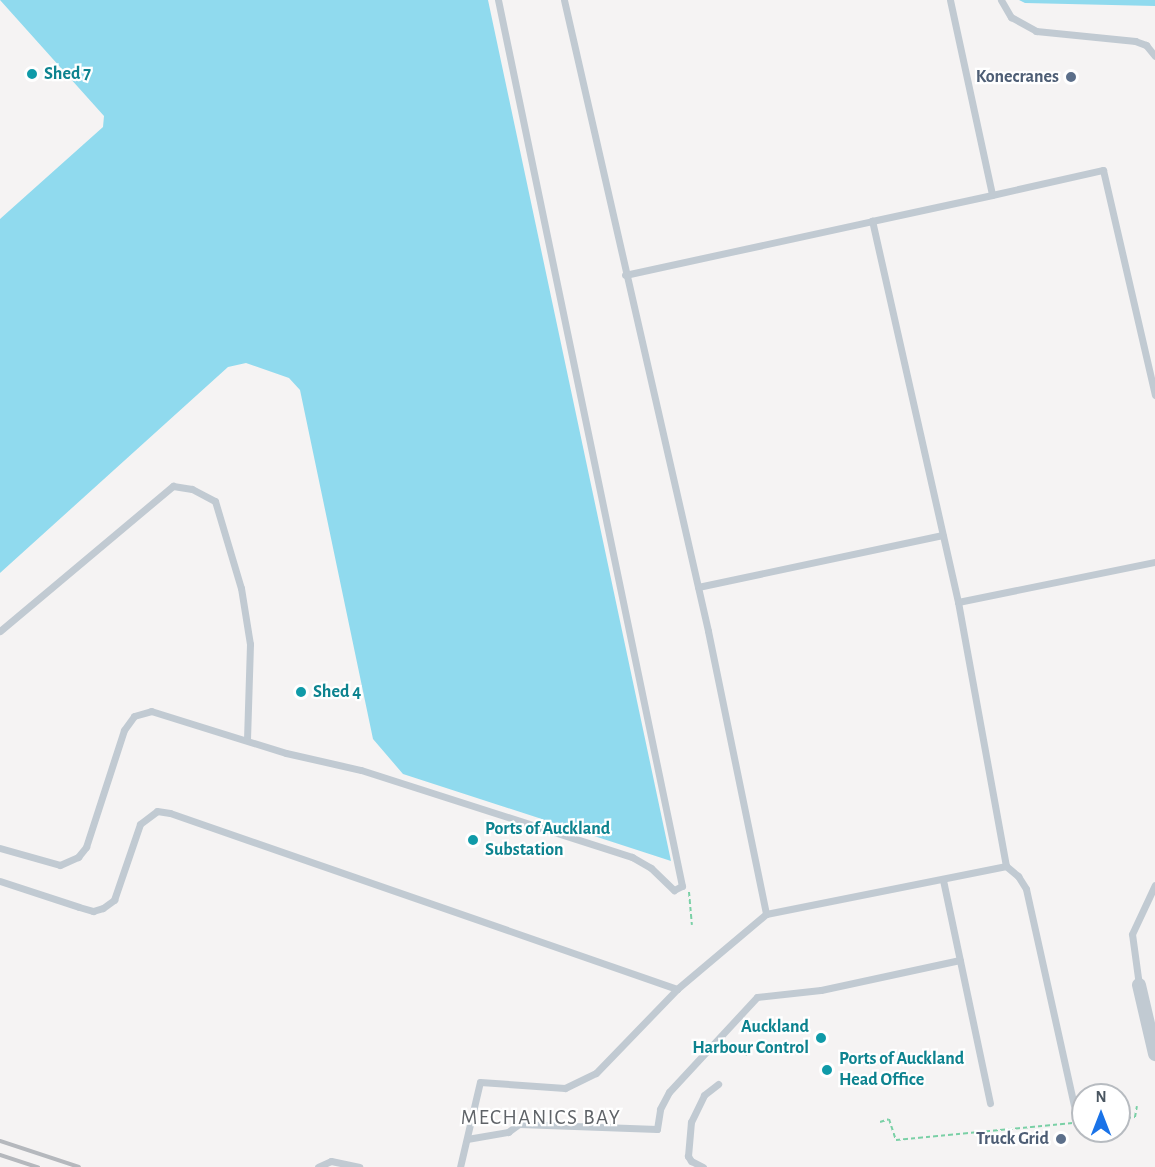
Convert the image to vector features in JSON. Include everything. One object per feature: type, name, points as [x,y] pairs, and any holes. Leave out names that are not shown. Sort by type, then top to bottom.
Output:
[{"type":"street","points":[[1139,985],[1155,1054]]},
{"type":"lane","points":[[0,848],[60,866],[78,857],[86,847],[124,730],[134,716],[152,711],[247,740],[361,770],[632,856],[651,868],[674,890],[682,886],[498,0]]},
{"type":"lane","points":[[564,0],[698,587],[766,914]]},
{"type":"lane","points":[[950,0],[992,195]]},
{"type":"lane","points":[[1001,0],[1011,16],[1036,31],[1135,41],[1146,45],[1155,56]]},
{"type":"lane","points":[[625,275],[1103,170],[1155,395]]},
{"type":"lane","points":[[872,221],[958,602],[1006,866],[1018,876],[1026,889],[1071,1092]]},
{"type":"lane","points":[[0,631],[173,486],[192,489],[215,501],[241,588],[250,644],[247,740]]},
{"type":"lane","points":[[698,587],[943,535]]},
{"type":"lane","points":[[958,602],[1155,562]]},
{"type":"lane","points":[[0,881],[79,908],[93,911],[103,908],[114,900],[140,824],[157,811],[170,813],[677,989]]},
{"type":"lane","points":[[460,1167],[480,1082],[565,1088],[596,1073],[677,989],[766,914],[1006,866]]},
{"type":"lane","points":[[943,880],[990,1103]]},
{"type":"lane","points":[[1139,985],[1132,934],[1155,885]]},
{"type":"lane","points":[[467,1138],[508,1132],[519,1124],[657,1129],[660,1109],[669,1092],[757,997],[821,990],[960,960]]},
{"type":"lane","points":[[703,1167],[691,1161],[688,1155],[691,1122],[704,1095],[718,1084]]},
{"type":"lane","points":[[318,1167],[339,1161],[359,1167]]},
{"type":"path","points":[[682,886],[689,892],[692,925]]},
{"type":"path","points":[[738,1049],[747,1055]]},
{"type":"path","points":[[1131,1118],[1135,1117],[1137,1106]]},
{"type":"path","points":[[880,1122],[889,1119],[896,1140],[1071,1123]]},
{"type":"water","points":[[0,0],[488,0],[671,861],[403,774],[373,739],[300,390],[289,378],[246,363],[228,367],[0,573],[0,219],[103,127],[104,116]]},
{"type":"water","points":[[1019,0],[1155,0],[1155,6],[1025,3]]},
{"type":"railway","points":[[0,1141],[79,1167]]},
{"type":"railway","points":[[0,1155],[38,1167]]},
{"type":"place","name":"Shed 7","points":[[32,74]]},
{"type":"place","name":"Konecranes","points":[[1071,77]]},
{"type":"place","name":"Shed 4","points":[[301,692]]},
{"type":"place","name":"Ports of Auckland Substation","points":[[473,840]]},
{"type":"place","name":"Auckland Harbour Control","points":[[821,1038]]},
{"type":"place","name":"Ports of Auckland Head Office","points":[[827,1070]]},
{"type":"place","name":"Truck Grid","points":[[1061,1139]]},
{"type":"district","name":"MECHANICS BAY","points":[[541,1118]]}]
